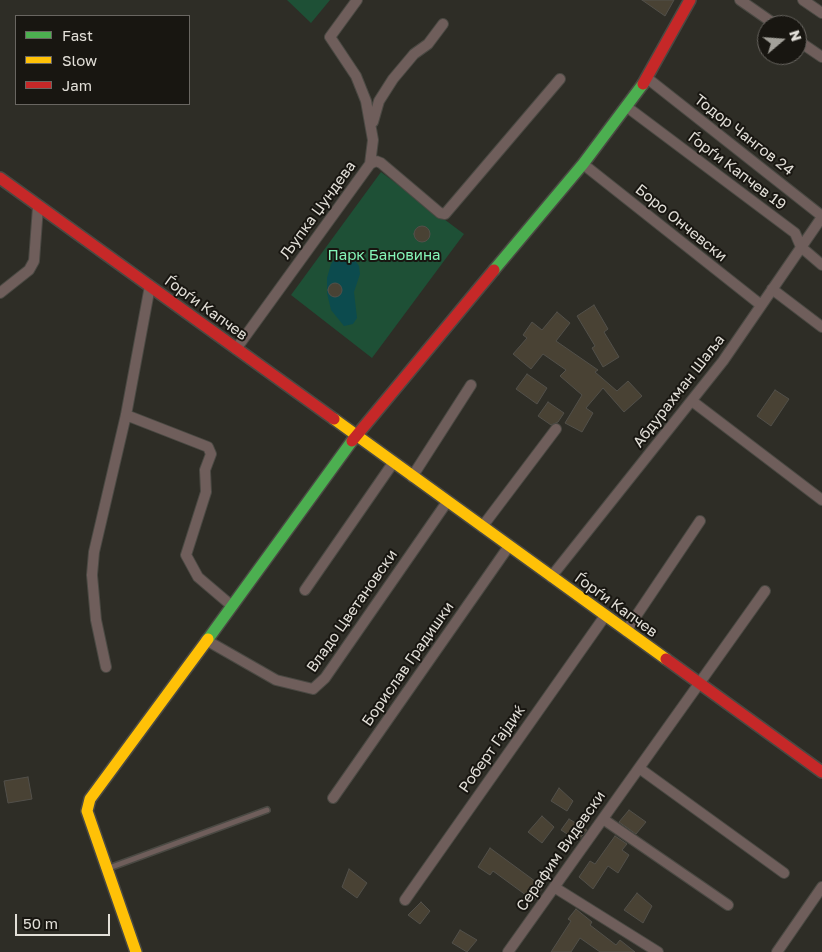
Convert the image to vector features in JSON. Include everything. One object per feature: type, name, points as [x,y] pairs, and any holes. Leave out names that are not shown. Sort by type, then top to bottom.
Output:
[{"type":"street","points":[[357,0],[330,37],[356,76],[366,101],[372,131]]},
{"type":"street","points":[[136,952],[89,821],[87,811],[90,799],[356,436],[583,164],[627,107],[647,78],[690,0]]},
{"type":"street","points":[[740,0],[762,15]]},
{"type":"street","points":[[803,0],[822,13]]},
{"type":"street","points":[[370,164],[375,111],[384,91],[407,62],[428,44],[443,24]]},
{"type":"street","points":[[807,47],[822,57]]},
{"type":"street","name":"Љупка Џундева","points":[[236,349],[370,164],[376,161],[381,162],[440,214],[445,214],[560,78]]},
{"type":"street","name":"Тодор Чангов 24","points":[[647,78],[822,217]]},
{"type":"street","name":"Ѓорѓи Капчев 19","points":[[627,107],[795,233],[800,248],[822,265]]},
{"type":"street","name":"Боро Ончевски","points":[[583,164],[761,306]]},
{"type":"street","name":"Ѓорѓи Капчев","points":[[0,178],[822,772]]},
{"type":"street","points":[[0,293],[28,270],[34,261],[38,207]]},
{"type":"street","name":"Абдурахман Шаља","points":[[551,577],[692,401],[761,306],[822,217]]},
{"type":"street","points":[[106,667],[96,620],[92,575],[94,552],[126,416],[150,286]]},
{"type":"street","points":[[772,289],[822,327]]},
{"type":"street","points":[[412,477],[471,385]]},
{"type":"street","points":[[692,401],[822,500]]},
{"type":"street","points":[[126,416],[201,442],[208,447],[210,454],[205,470],[206,492],[186,555],[198,577],[232,606]]},
{"type":"street","points":[[482,527],[556,428]]},
{"type":"street","points":[[305,590],[393,463]]},
{"type":"street","name":"Владо Цветановски","points":[[206,640],[276,680],[313,689],[325,678],[447,502]]},
{"type":"street","points":[[626,631],[700,521]]},
{"type":"street","name":"Борислав Градишки","points":[[333,798],[509,546]]},
{"type":"street","name":"Серафим Видевски","points":[[508,952],[765,590]]},
{"type":"street","name":"Роберт Гајдиќ","points":[[404,900],[605,616]]},
{"type":"street","points":[[639,768],[784,873]]},
{"type":"street","points":[[603,819],[728,905]]},
{"type":"street","points":[[554,887],[658,952]]},
{"type":"street","points":[[777,952],[822,887]]},
{"type":"lane","points":[[106,869],[267,810]]},
{"type":"green space","points":[[287,0],[330,0],[311,23]]},
{"type":"green space","name":"Парк Бановина","points":[[381,172],[464,234],[372,358],[291,295]]},
{"type":"water","points":[[345,254],[354,259],[359,266],[360,274],[354,292],[357,318],[353,324],[344,326],[331,310],[327,293],[327,278],[331,264],[338,255]]},
{"type":"building","points":[[642,0],[674,0],[665,16]]},
{"type":"building","points":[[422,226],[428,228],[430,234],[428,240],[422,242],[416,240],[414,234],[416,228]]},
{"type":"building","points":[[335,283],[340,285],[342,290],[340,295],[335,297],[330,295],[328,290],[330,285]]},
{"type":"building","points":[[594,305],[608,329],[604,332],[619,357],[603,367],[592,348],[595,346],[577,316]]},
{"type":"building","points":[[557,312],[570,323],[556,341],[598,370],[595,372],[617,391],[628,381],[642,396],[624,412],[603,388],[586,408],[593,413],[582,432],[565,423],[582,395],[560,376],[566,370],[543,354],[531,369],[513,354],[527,338],[523,335],[532,322],[542,330]]},
{"type":"building","points":[[527,374],[547,388],[537,404],[516,389]]},
{"type":"building","points":[[775,390],[789,399],[771,426],[757,416]]},
{"type":"building","points":[[548,402],[564,413],[558,422],[551,425],[538,416]]},
{"type":"building","points":[[28,777],[32,799],[8,803],[4,781]]},
{"type":"building","points":[[559,788],[573,801],[567,811],[551,801]]},
{"type":"building","points":[[629,810],[646,822],[636,834],[619,822]]},
{"type":"building","points":[[542,816],[554,827],[542,843],[528,832]]},
{"type":"building","points":[[569,819],[587,830],[578,841],[561,830]]},
{"type":"building","points":[[615,836],[627,844],[622,850],[629,855],[618,873],[608,866],[593,889],[579,877],[590,861],[595,864]]},
{"type":"building","points":[[490,848],[543,887],[534,901],[493,871],[490,875],[478,867]]},
{"type":"building","points":[[349,869],[367,883],[357,898],[342,887]]},
{"type":"building","points":[[637,893],[652,906],[643,923],[624,910]]},
{"type":"building","points":[[421,902],[430,911],[420,924],[408,915]]},
{"type":"building","points":[[576,909],[592,922],[590,925],[616,945],[620,940],[635,952],[600,952],[580,938],[571,952],[551,952],[571,921],[568,919]]},
{"type":"building","points":[[460,930],[477,940],[467,952],[452,943]]},
{"type":"traffic: fast","points":[[494,270],[583,164],[643,84]]},
{"type":"traffic: fast","points":[[208,639],[352,441]]},
{"type":"traffic: slow","points":[[334,419],[666,659]]},
{"type":"traffic: slow","points":[[136,952],[87,811],[90,799],[208,639]]},
{"type":"traffic: jam","points":[[643,84],[690,0]]},
{"type":"traffic: jam","points":[[0,178],[334,419]]},
{"type":"traffic: jam","points":[[352,441],[494,270]]},
{"type":"traffic: jam","points":[[666,659],[822,772]]}]
